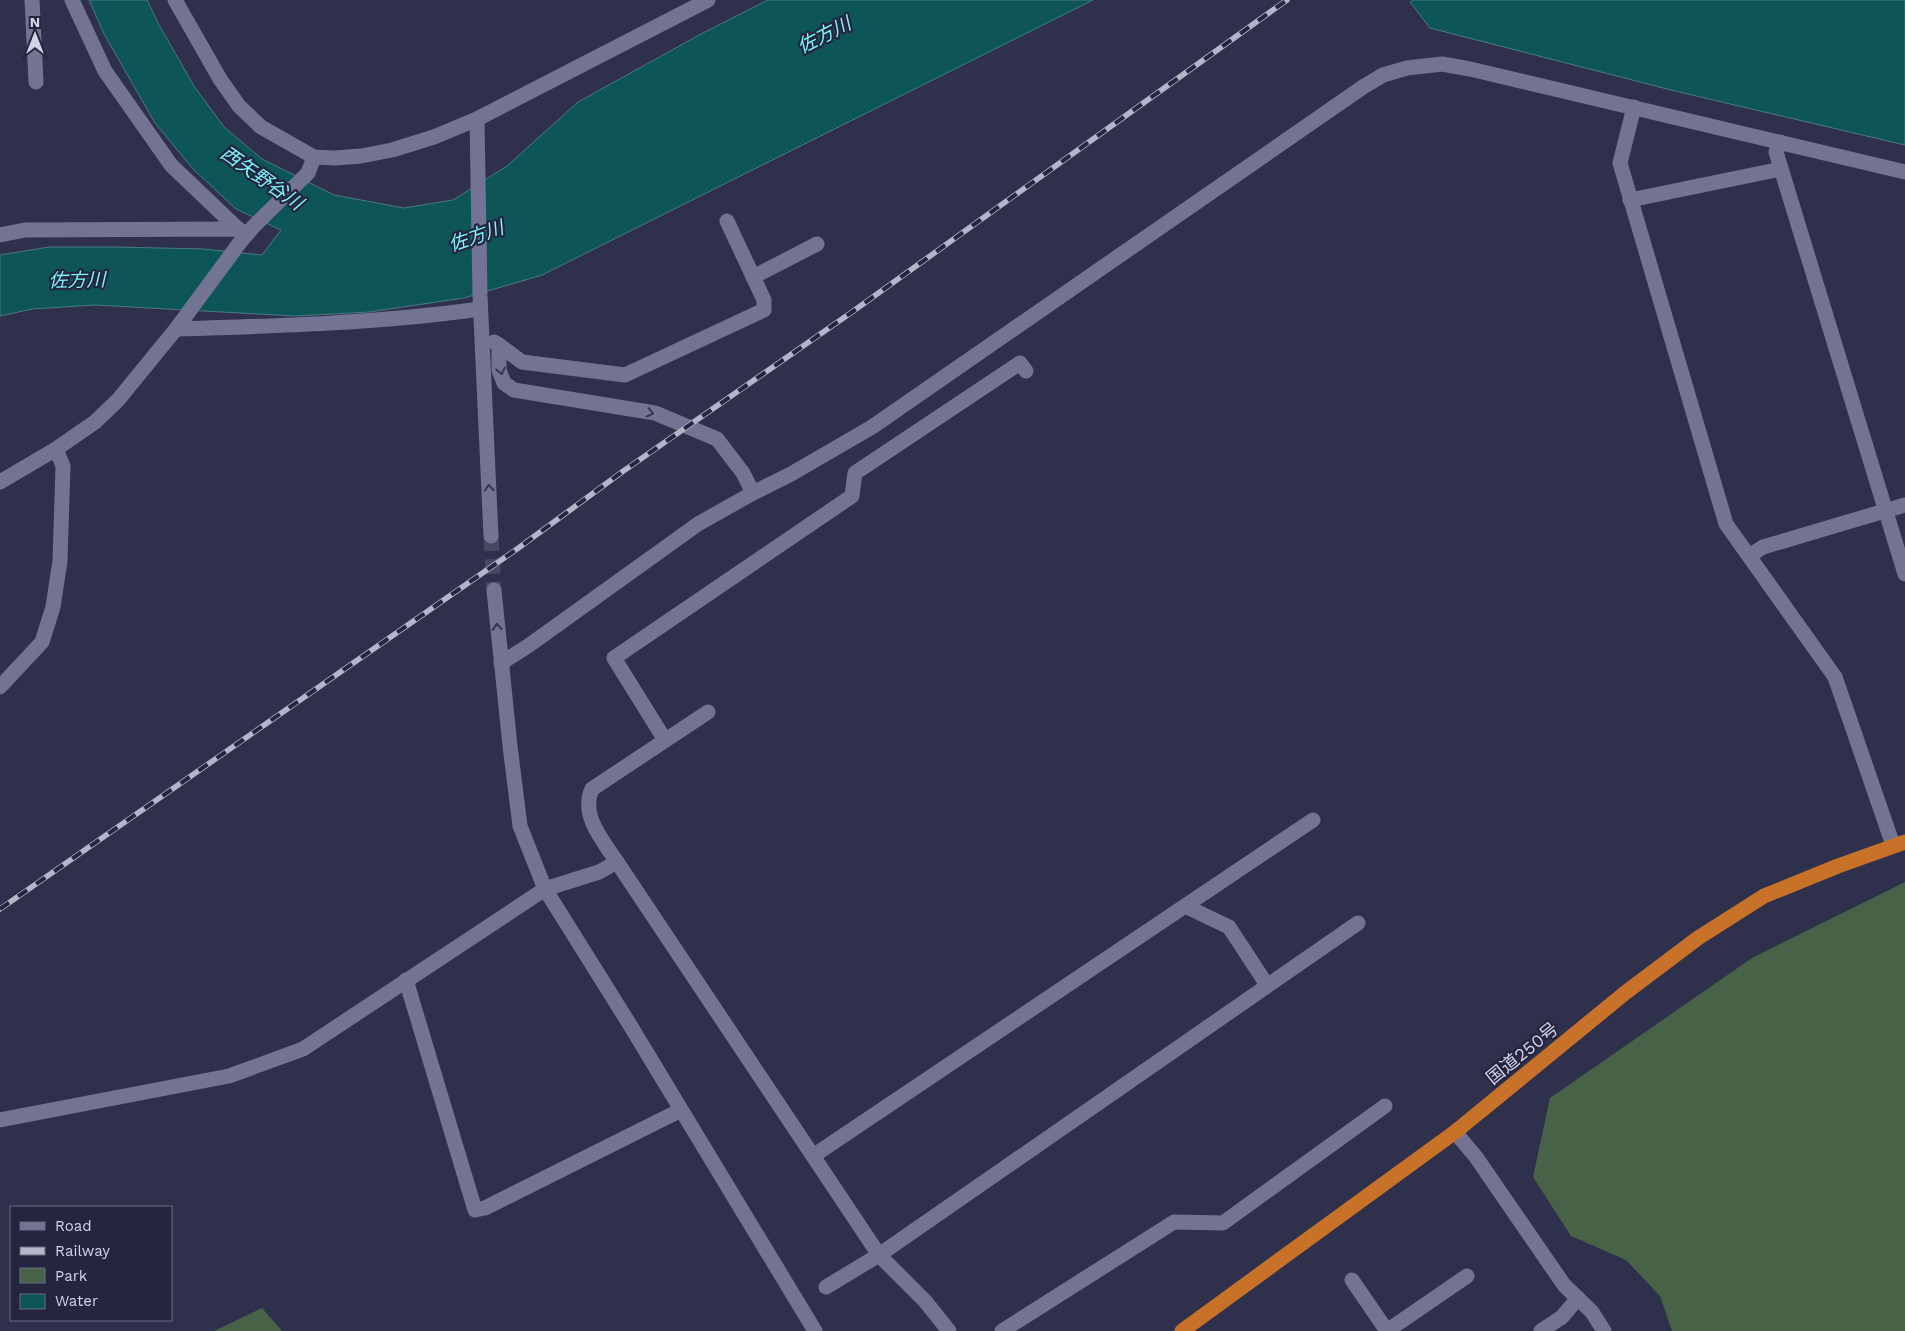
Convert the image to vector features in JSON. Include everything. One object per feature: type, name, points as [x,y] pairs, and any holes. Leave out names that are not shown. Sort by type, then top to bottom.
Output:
[{"type":"highway","name":"国道250号","points":[[1182,1331],[1455,1132],[1625,993],[1698,938],[1764,896],[1899,843]]},
{"type":"street","points":[[32,0],[36,82]]},
{"type":"street","points":[[72,0],[105,71],[171,165],[245,233]]},
{"type":"street","points":[[175,0],[207,59],[239,106],[261,127],[314,157],[361,156],[392,150],[434,137],[477,119],[708,0]]},
{"type":"street","points":[[501,663],[528,646],[698,524],[791,474],[872,427],[1383,75],[1407,68],[1442,64],[1480,71],[1905,172]]},
{"type":"street","points":[[1634,107],[1620,163],[1726,524],[1835,678],[1899,843]]},
{"type":"street","points":[[477,119],[480,302],[491,536]]},
{"type":"street","points":[[1780,142],[1776,152],[1905,574]]},
{"type":"street","points":[[0,482],[56,449],[95,422],[118,400],[178,326],[245,233],[308,173],[314,157]]},
{"type":"street","points":[[1630,200],[1781,169]]},
{"type":"street","points":[[482,331],[522,362],[625,375],[764,310],[764,300],[754,276],[726,221]]},
{"type":"street","points":[[0,235],[25,230],[245,233]]},
{"type":"street","points":[[754,276],[817,244]]},
{"type":"street","points":[[178,326],[343,323],[440,314],[480,302]]},
{"type":"street","points":[[499,346],[499,370],[504,383],[514,390],[654,413],[717,439],[743,473],[753,493]]},
{"type":"street","points":[[665,740],[614,658],[852,496],[855,473],[1020,363],[1026,371]]},
{"type":"street","points":[[0,687],[42,642],[53,608],[60,561],[63,466],[56,449]]},
{"type":"street","points":[[1750,556],[1763,548],[1905,505]]},
{"type":"street","points":[[494,590],[520,826],[545,889],[816,1331]]},
{"type":"street","points":[[708,712],[592,789],[588,799],[592,824],[879,1255],[925,1302],[949,1331]]},
{"type":"street","points":[[813,1156],[1313,820]]},
{"type":"street","points":[[0,1120],[229,1076],[302,1049],[545,889],[598,872],[617,862]]},
{"type":"street","points":[[1185,906],[1229,927],[1267,985]]},
{"type":"street","points":[[826,1287],[879,1255],[1358,923]]},
{"type":"street","points":[[406,980],[475,1210],[485,1208],[681,1110]]},
{"type":"street","points":[[1002,1331],[1174,1222],[1223,1222],[1385,1106]]},
{"type":"street","points":[[1455,1132],[1476,1157],[1564,1285],[1592,1312],[1604,1331]]},
{"type":"street","points":[[1352,1280],[1387,1331],[1467,1276]]},
{"type":"street","points":[[1541,1331],[1562,1317],[1578,1298]]},
{"type":"green space","points":[[1905,882],[1905,1331],[1672,1331],[1660,1296],[1626,1260],[1571,1236],[1533,1177],[1550,1098],[1752,958]]},
{"type":"green space","points":[[262,1308],[282,1331],[214,1331]]},
{"type":"water","points":[[89,0],[147,0],[194,86],[224,127],[262,159],[334,195],[404,208],[453,200],[507,166],[578,102],[701,34],[768,0],[1093,0],[542,275],[464,298],[369,312],[294,316],[95,305],[32,309],[0,316],[0,255],[49,247],[116,247],[204,249],[262,255],[281,230],[236,209],[193,169],[155,123],[104,34]]},
{"type":"water","points":[[1413,0],[1905,0],[1905,145],[1675,91],[1430,28],[1410,2]]},
{"type":"tunnel","points":[[491,536],[494,590]]},
{"type":"railway","points":[[0,909],[517,549],[622,472],[852,312],[1287,0]]},
{"type":"water label","name":"佐方川","points":[[824,35]]},
{"type":"water label","name":"西矢野谷川","points":[[262,178]]},
{"type":"water label","name":"佐方川","points":[[476,236]]},
{"type":"water label","name":"佐方川","points":[[77,280]]}]
